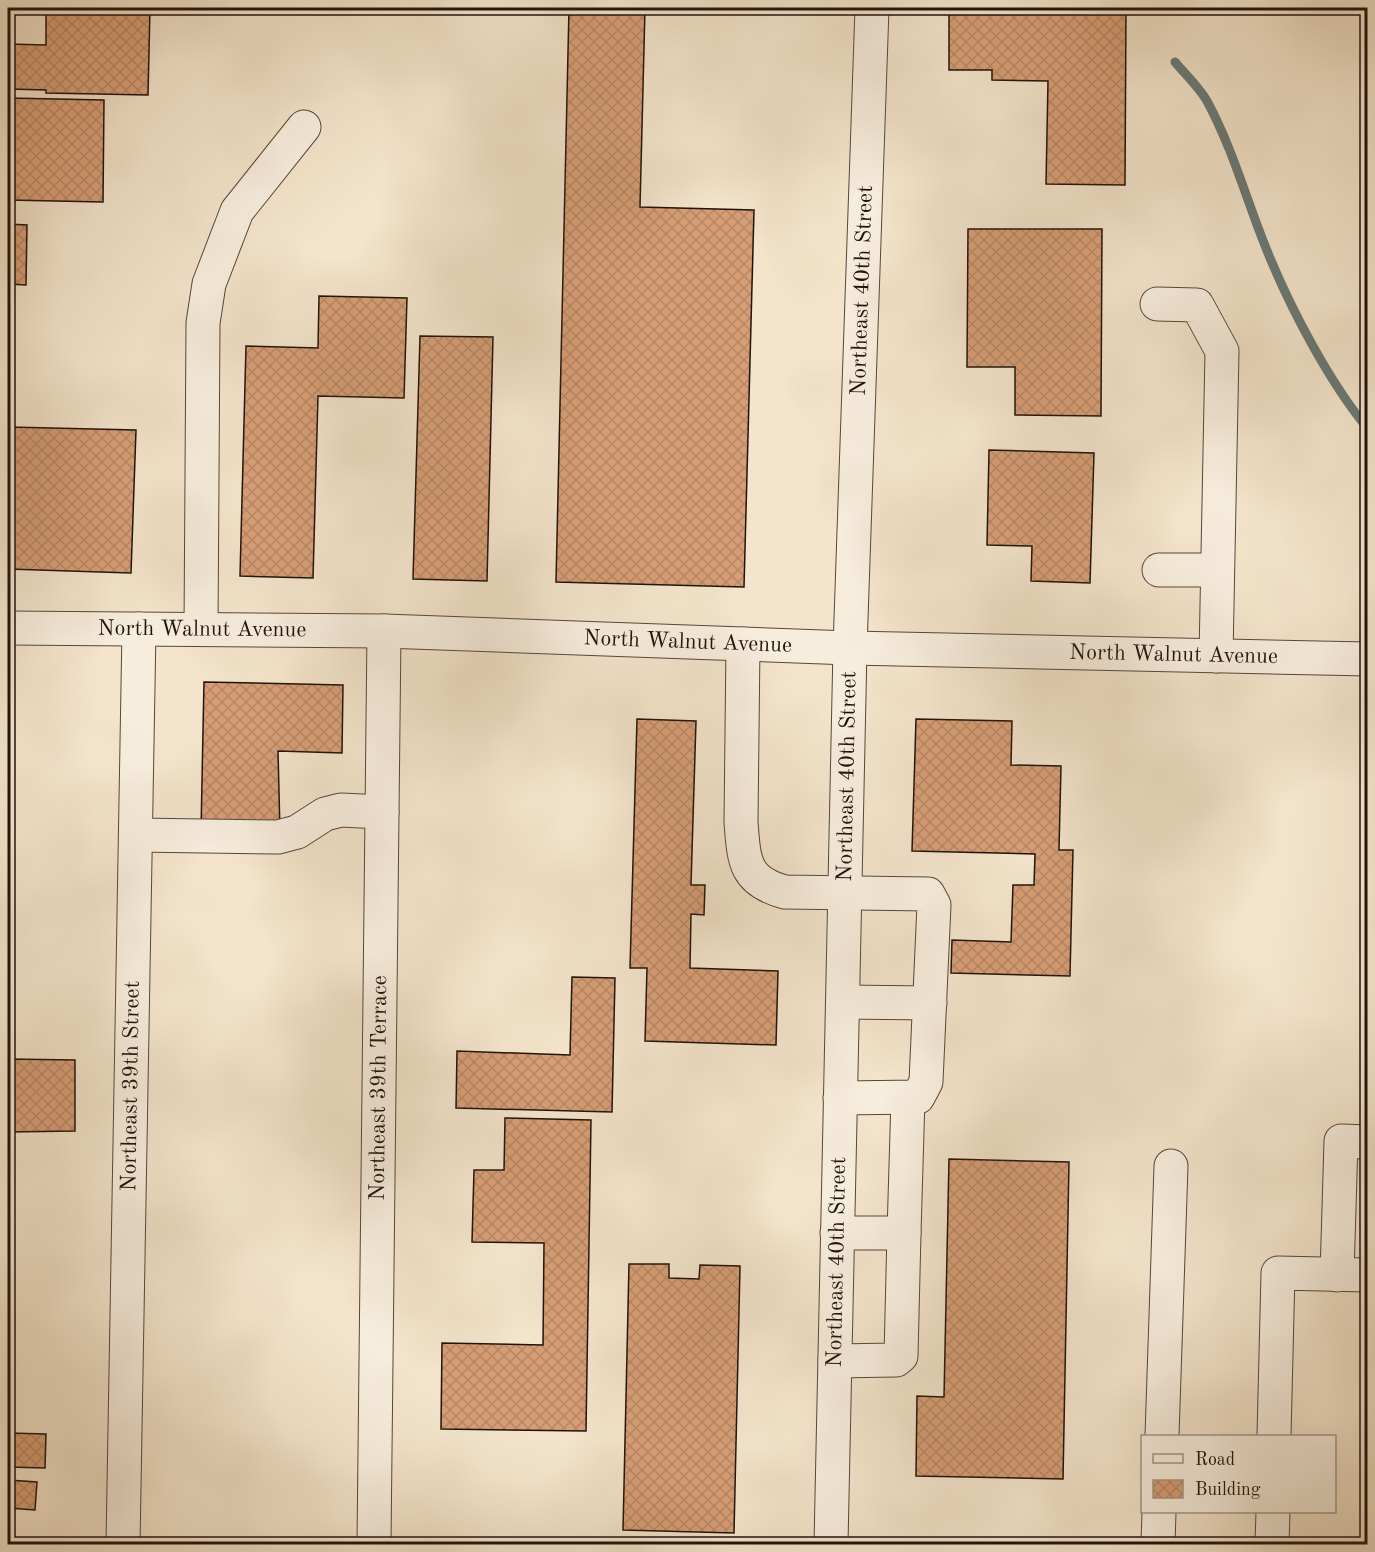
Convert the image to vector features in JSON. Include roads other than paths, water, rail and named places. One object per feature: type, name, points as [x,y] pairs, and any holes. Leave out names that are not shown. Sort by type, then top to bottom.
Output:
[{"type":"street","name":"Northeast 40th Street","points":[[831,1545],[850,648],[872,8]]},
{"type":"street","points":[[201,629],[203,323],[208,284],[237,212],[304,127]]},
{"type":"street","points":[[1157,304],[1197,305],[1222,351],[1216,656]]},
{"type":"street","points":[[1159,570],[1218,570]]},
{"type":"street","name":"North Walnut Avenue","points":[[8,628],[384,631],[850,648],[1368,659]]},
{"type":"street","name":"Northeast 39th Street","points":[[123,1545],[139,629]]},
{"type":"street","name":"Northeast 39th Terrace","points":[[374,1545],[384,631]]},
{"type":"street","points":[[743,644],[741,822],[743,850],[751,872],[763,886],[785,892],[928,894],[934,905],[926,1082],[918,1097],[840,1098]]},
{"type":"street","points":[[136,835],[278,837],[297,832],[325,814],[341,810],[382,812]]},
{"type":"street","points":[[843,1002],[930,1003]]},
{"type":"street","points":[[835,1361],[896,1360],[901,1356],[908,1098]]},
{"type":"street","points":[[1274,1435],[1278,1273],[1352,1275],[1341,1141],[1368,1142]]},
{"type":"street","points":[[1162,1435],[1171,1166]]},
{"type":"street","points":[[837,1233],[904,1233]]},
{"type":"street","points":[[1158,1545],[1159,1513]]},
{"type":"street","points":[[1272,1545],[1273,1513]]},
{"type":"waterway","points":[[1175,62],[1204,96],[1217,120],[1270,258],[1301,324],[1340,391],[1368,429]]}]
